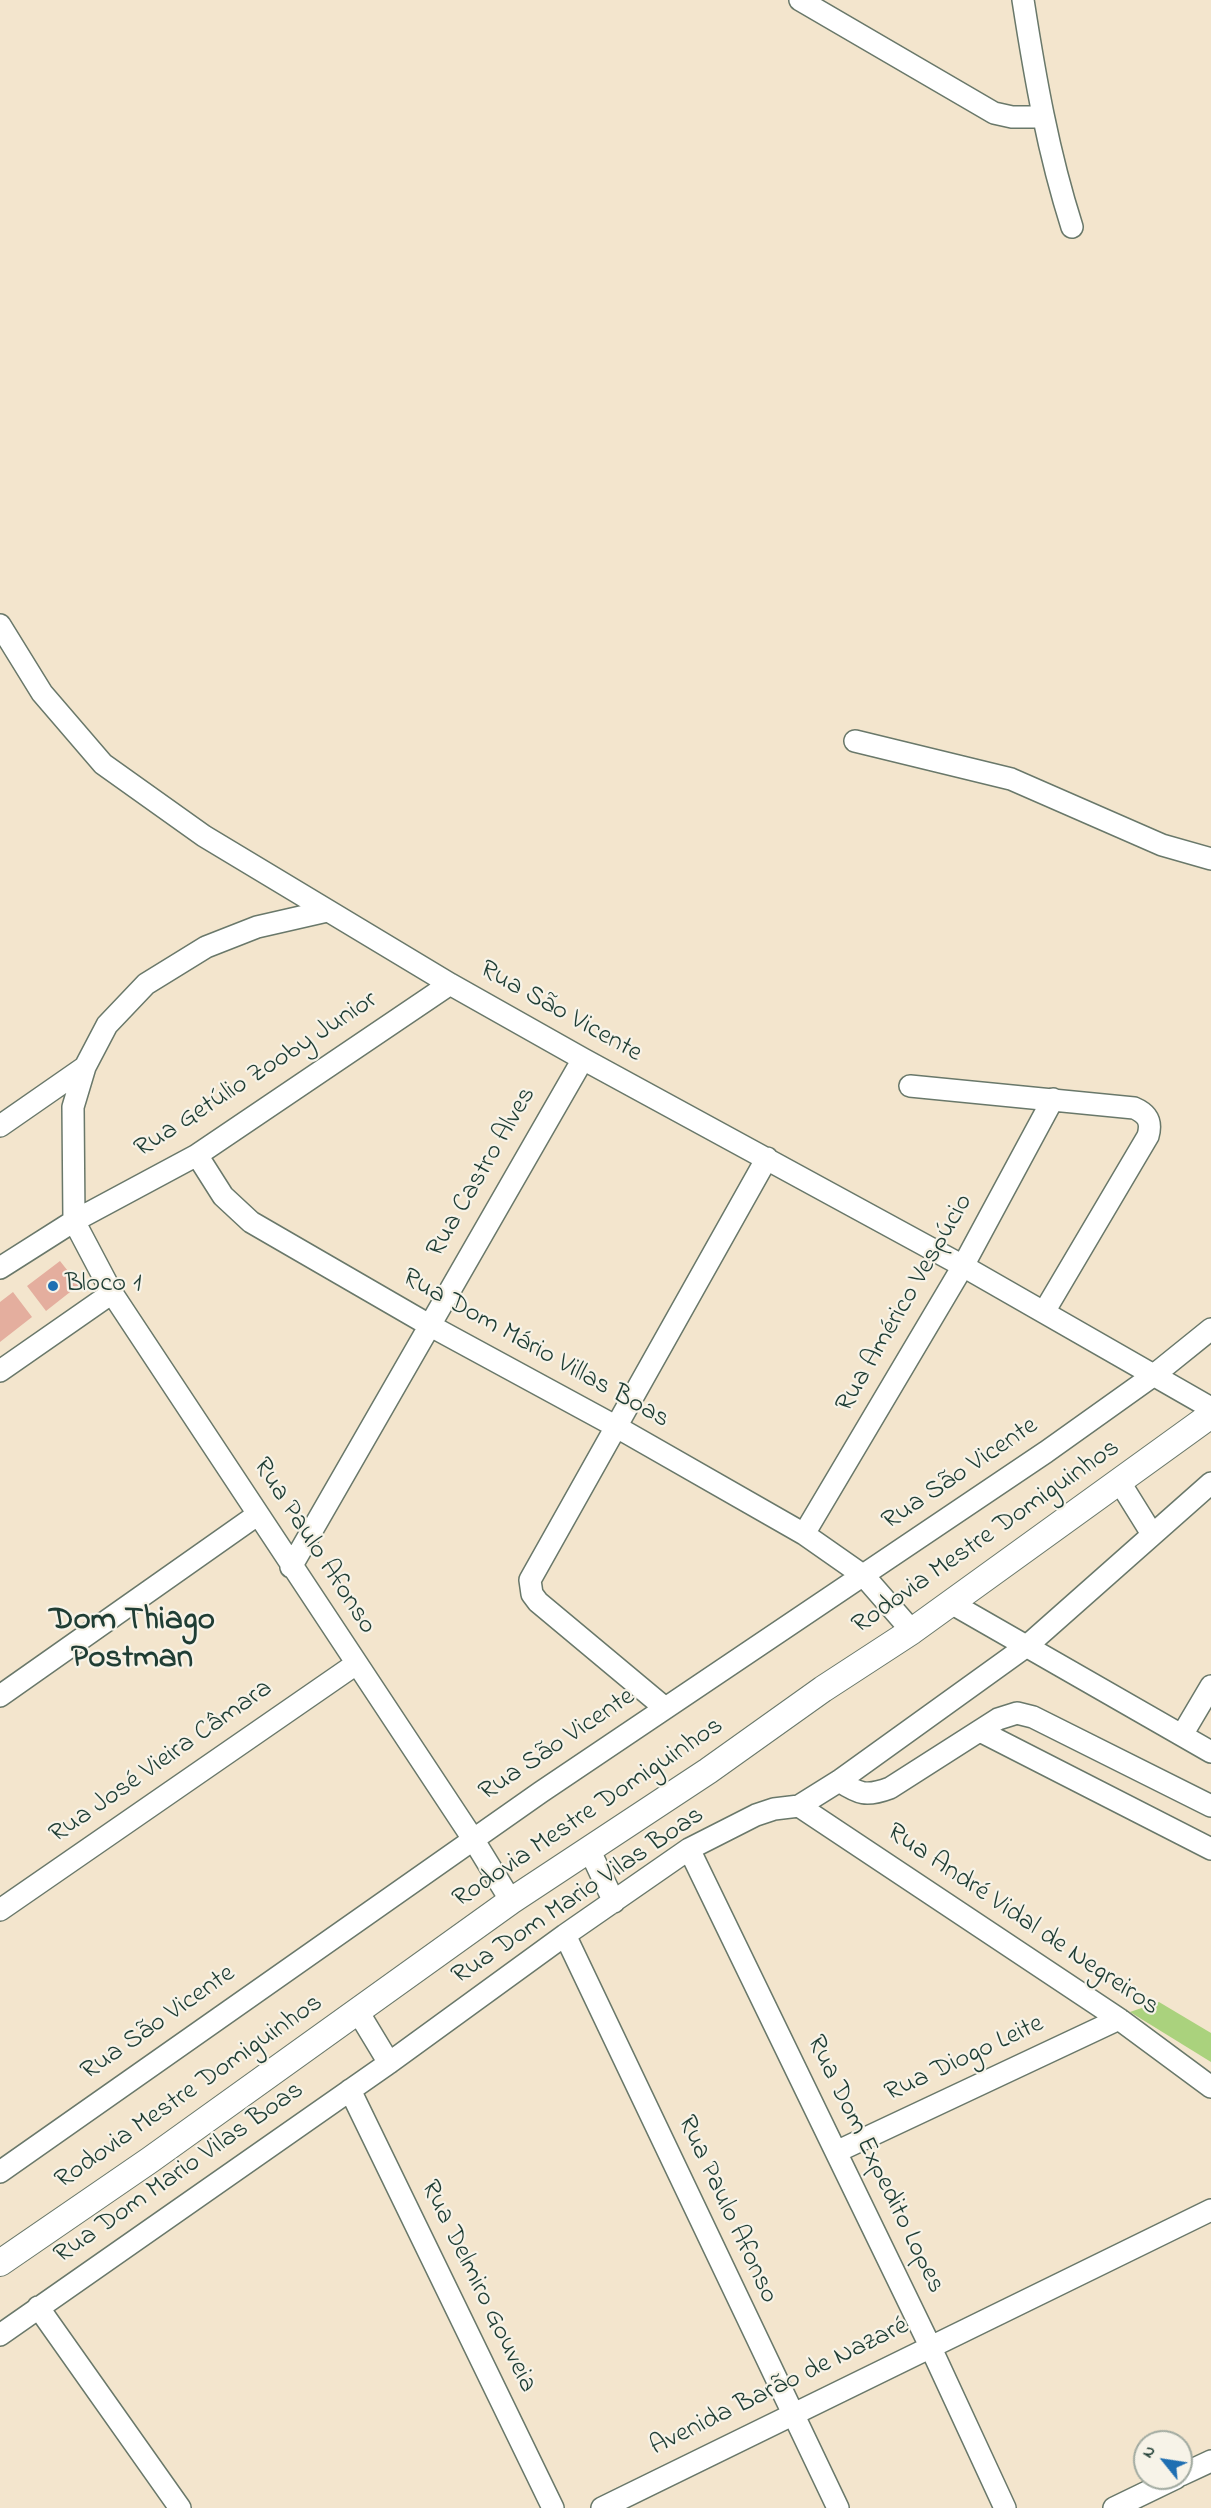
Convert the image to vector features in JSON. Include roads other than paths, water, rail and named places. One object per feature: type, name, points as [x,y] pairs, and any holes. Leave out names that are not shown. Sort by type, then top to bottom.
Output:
[{"type":"main road","name":"Rodovia Mestre Domiguinhos","points":[[2,2258],[150,2160],[511,1901],[708,1771],[912,1631],[1211,1415]]},
{"type":"street","points":[[800,0],[994,113],[1011,117],[1042,117]]},
{"type":"street","points":[[1023,0],[1042,117],[1054,171],[1072,227]]},
{"type":"street","name":"Rua São Vicente","points":[[0,625],[42,693],[103,764],[204,836],[450,984],[582,1059],[963,1266],[1211,1408]]},
{"type":"street","points":[[855,741],[1011,778],[1162,845],[1211,859]]},
{"type":"street","points":[[74,1221],[73,1107],[85,1067],[107,1025],[146,984],[216,943],[257,927],[327,911]]},
{"type":"street","name":"Rua Getúlio Zooby Junior","points":[[0,1268],[74,1221],[197,1155],[450,984]]},
{"type":"street","name":"Rua Castro Alves","points":[[291,1567],[582,1059]]},
{"type":"street","points":[[0,1126],[85,1067]]},
{"type":"street","points":[[910,1086],[1134,1108],[1145,1114],[1149,1120],[1148,1136],[1044,1312]]},
{"type":"street","name":"Rua Américo Vespúcio","points":[[804,1534],[963,1266],[1053,1099]]},
{"type":"street","name":"Rua Dom Mário Villas Boas","points":[[197,1155],[223,1196],[251,1222],[429,1325],[615,1426],[804,1534],[864,1576],[912,1631]]},
{"type":"street","points":[[665,1708],[538,1602],[530,1588],[530,1580],[767,1158]]},
{"type":"street","name":"Rua Paulo Afonso","points":[[74,1221],[112,1293],[511,1901]]},
{"type":"street","points":[[0,1371],[112,1293]]},
{"type":"street","points":[[1154,1375],[1211,1329]]},
{"type":"street","name":"Rua São Vicente","points":[[0,2172],[472,1839],[864,1576],[1154,1375]]},
{"type":"street","points":[[1119,1481],[1152,1534]]},
{"type":"street","name":"Rua Dom Mario Vilas Boas","points":[[0,2335],[389,2063],[565,1935],[689,1849],[756,1815],[774,1809],[799,1806],[839,1780],[1028,1645],[1211,1483]]},
{"type":"street","points":[[0,1696],[256,1515]]},
{"type":"street","points":[[951,1603],[1028,1645],[1211,1752]]},
{"type":"street","name":"Rua José Vieira Câmara","points":[[0,1910],[356,1664]]},
{"type":"street","points":[[1182,1735],[1211,1686]]},
{"type":"street","points":[[839,1780],[854,1791],[872,1795],[890,1788],[998,1719],[1017,1713],[1033,1717],[1211,1806]]},
{"type":"street","points":[[980,1731],[1211,1849]]},
{"type":"street","name":"Rua André Vidal de Negreiros","points":[[799,1806],[1119,2019],[1211,2087]]},
{"type":"street","points":[[589,1849],[614,1902]]},
{"type":"street","name":"Rua Dom Expedito Lopes","points":[[689,1849],[930,2346],[1005,2508]]},
{"type":"street","name":"Rua Paulo Afonso","points":[[565,1935],[838,2508]]},
{"type":"street","points":[[357,2010],[389,2063]]},
{"type":"street","name":"Rua Diogo Leite","points":[[836,2152],[1119,2019]]},
{"type":"street","name":"Rua Delmiro Gouveia","points":[[350,2090],[553,2508]]},
{"type":"street","name":"Avenida Barão de Nazaré","points":[[602,2508],[1211,2210]]},
{"type":"street","points":[[38,2307],[180,2508]]},
{"type":"street","points":[[1193,2469],[1211,2461]]},
{"type":"street","points":[[1114,2508],[1151,2490]]},
{"type":"place","name":"Bloco 1","points":[[53,1286]]},
{"type":"district","name":"Dom Thiago Postman","points":[[132,1642]]}]
